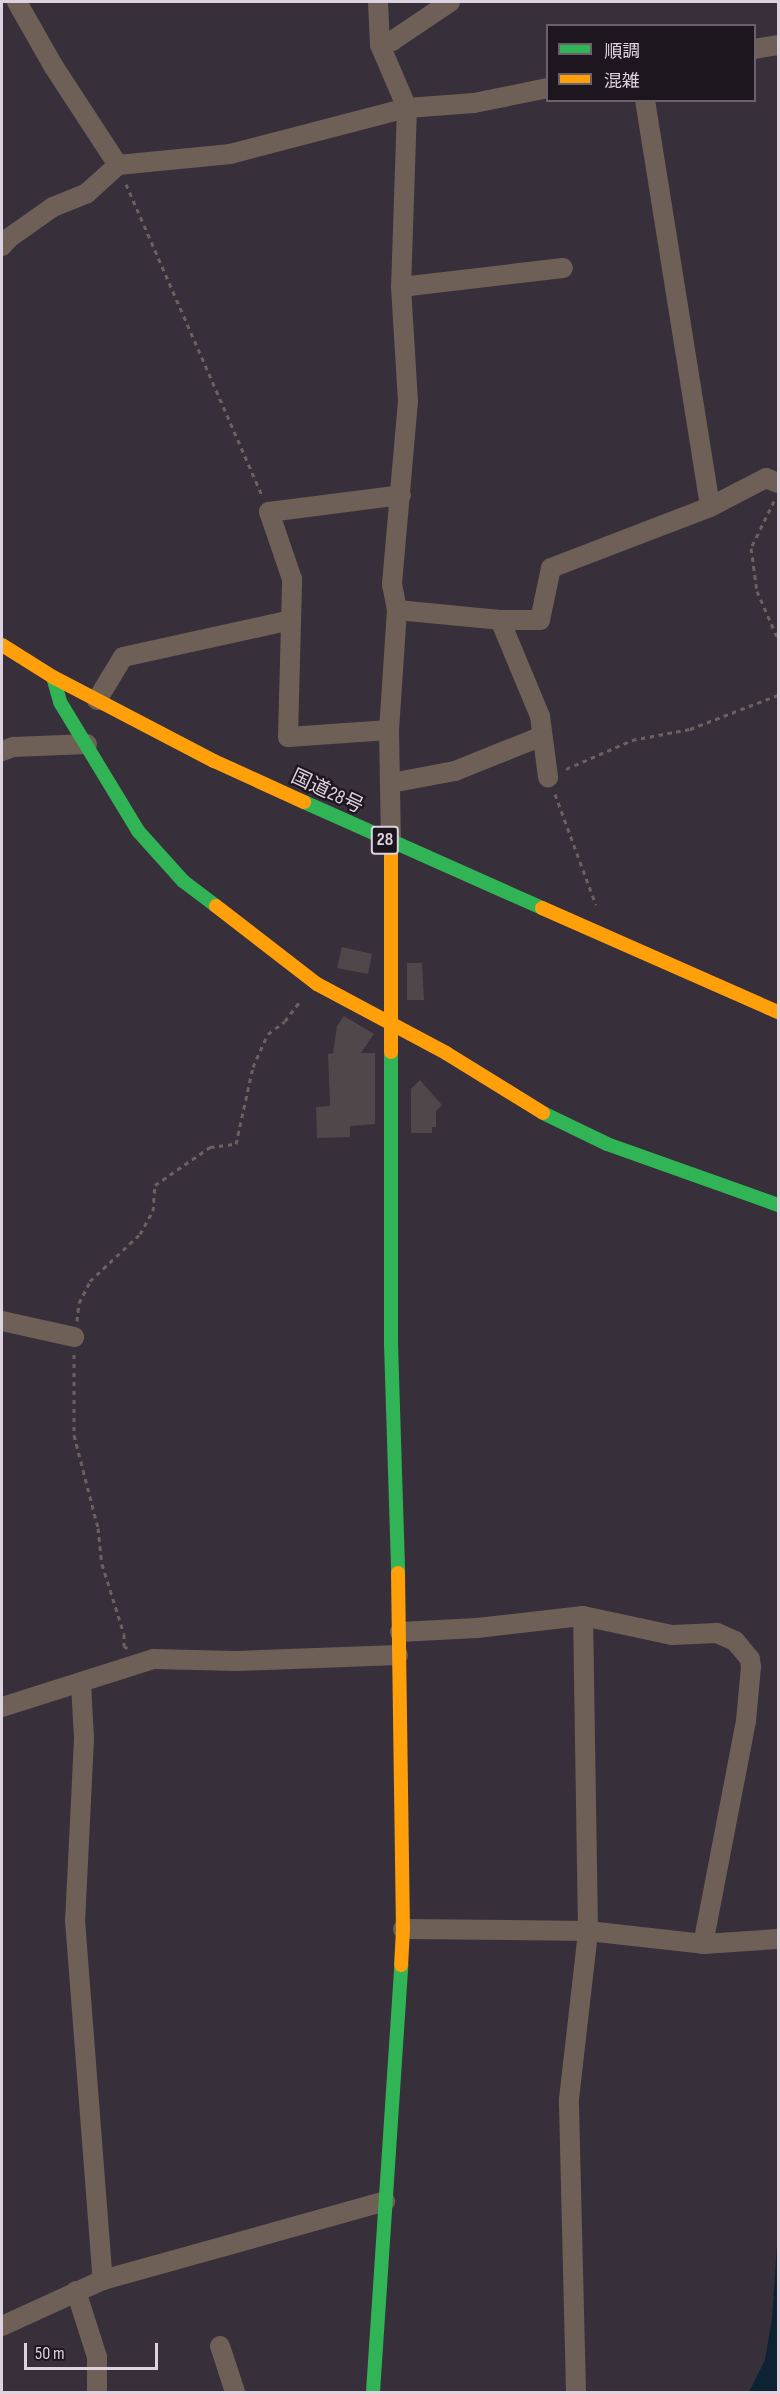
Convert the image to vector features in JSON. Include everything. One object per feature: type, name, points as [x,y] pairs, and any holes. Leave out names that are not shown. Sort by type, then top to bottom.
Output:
[{"type":"main road","name":"国道28号","points":[[2,645],[54,677],[214,761],[391,842],[778,1012]]},
{"type":"main road","points":[[54,677],[60,702],[138,831],[183,881],[317,984],[446,1053],[534,1108],[607,1144],[758,1200],[778,1205]]},
{"type":"main road","points":[[373,2392],[403,1929],[398,1655],[400,1632],[391,1344],[389,1023],[391,842]]},
{"type":"street","points":[[17,2],[54,67],[118,165]]},
{"type":"street","points":[[378,2],[380,45],[407,108],[401,287],[408,401],[392,584],[396,610],[389,730],[391,842]]},
{"type":"street","points":[[380,45],[392,41],[450,2]]},
{"type":"street","points":[[756,49],[778,45]]},
{"type":"street","points":[[2,246],[9,238],[52,207],[87,193],[118,165],[230,154],[407,108],[474,103],[546,88]]},
{"type":"street","points":[[645,102],[710,507]]},
{"type":"street","points":[[401,287],[563,267]]},
{"type":"street","points":[[396,610],[500,620],[540,620],[551,568],[710,507],[766,478],[778,483]]},
{"type":"street","points":[[389,730],[288,737],[292,579],[269,512],[401,495]]},
{"type":"street","points":[[97,700],[123,657],[291,620]]},
{"type":"street","points":[[500,620],[540,716],[549,777]]},
{"type":"street","points":[[391,783],[455,771],[543,736]]},
{"type":"street","points":[[2,751],[13,747],[87,744]]},
{"type":"street","points":[[2,1321],[74,1337]]},
{"type":"street","points":[[576,2392],[569,2099],[588,1931],[583,1617]]},
{"type":"street","points":[[400,1632],[477,1628],[583,1617],[672,1635],[717,1633],[735,1641],[750,1659],[746,1721],[703,1944]]},
{"type":"street","points":[[2,1707],[153,1659],[237,1661],[398,1655]]},
{"type":"street","points":[[81,1683],[84,1739],[75,1920],[103,2280]]},
{"type":"street","points":[[403,1929],[588,1931],[703,1944],[778,1939]]},
{"type":"street","points":[[2,2326],[103,2280],[385,2201]]},
{"type":"street","points":[[76,2291],[97,2357],[97,2392]]},
{"type":"street","points":[[220,2346],[236,2392]]},
{"type":"path","points":[[118,165],[269,512]]},
{"type":"path","points":[[778,496],[769,508],[751,549],[757,591],[778,639]]},
{"type":"path","points":[[596,905],[549,777],[632,740],[690,729],[778,694]]},
{"type":"path","points":[[153,1659],[124,1646],[124,1634],[102,1564],[98,1528],[74,1435],[74,1337],[79,1303],[90,1281],[140,1234],[153,1211],[155,1185],[210,1147],[236,1144],[253,1067],[268,1034],[285,1021],[317,984]]},
{"type":"water","points":[[778,2230],[778,2392],[749,2392],[765,2360],[772,2319]]},
{"type":"building","points":[[342,947],[372,954],[368,974],[337,968]]},
{"type":"building","points":[[407,963],[422,963],[424,1000],[407,1000]]},
{"type":"building","points":[[344,1016],[374,1034],[361,1053],[375,1053],[375,1124],[350,1126],[350,1137],[317,1138],[316,1107],[330,1106],[328,1054],[333,1053],[337,1026]]},
{"type":"building","points":[[420,1080],[442,1105],[436,1111],[436,1127],[432,1127],[432,1133],[411,1133],[411,1089]]},
{"type":"traffic: fast","points":[[53,677],[60,702],[138,831],[183,881],[216,906]]},
{"type":"traffic: fast","points":[[304,802],[542,908]]},
{"type":"traffic: fast","points":[[391,1052],[391,1344],[398,1573]]},
{"type":"traffic: fast","points":[[543,1113],[607,1144],[778,1205]]},
{"type":"traffic: fast","points":[[373,2392],[401,1965]]},
{"type":"traffic: slow","points":[[2,645],[53,677],[214,761],[304,802]]},
{"type":"traffic: slow","points":[[391,842],[391,1052]]},
{"type":"traffic: slow","points":[[216,906],[317,984],[446,1053],[543,1113]]},
{"type":"traffic: slow","points":[[542,908],[778,1012]]},
{"type":"traffic: slow","points":[[398,1573],[403,1929],[401,1965]]}]
